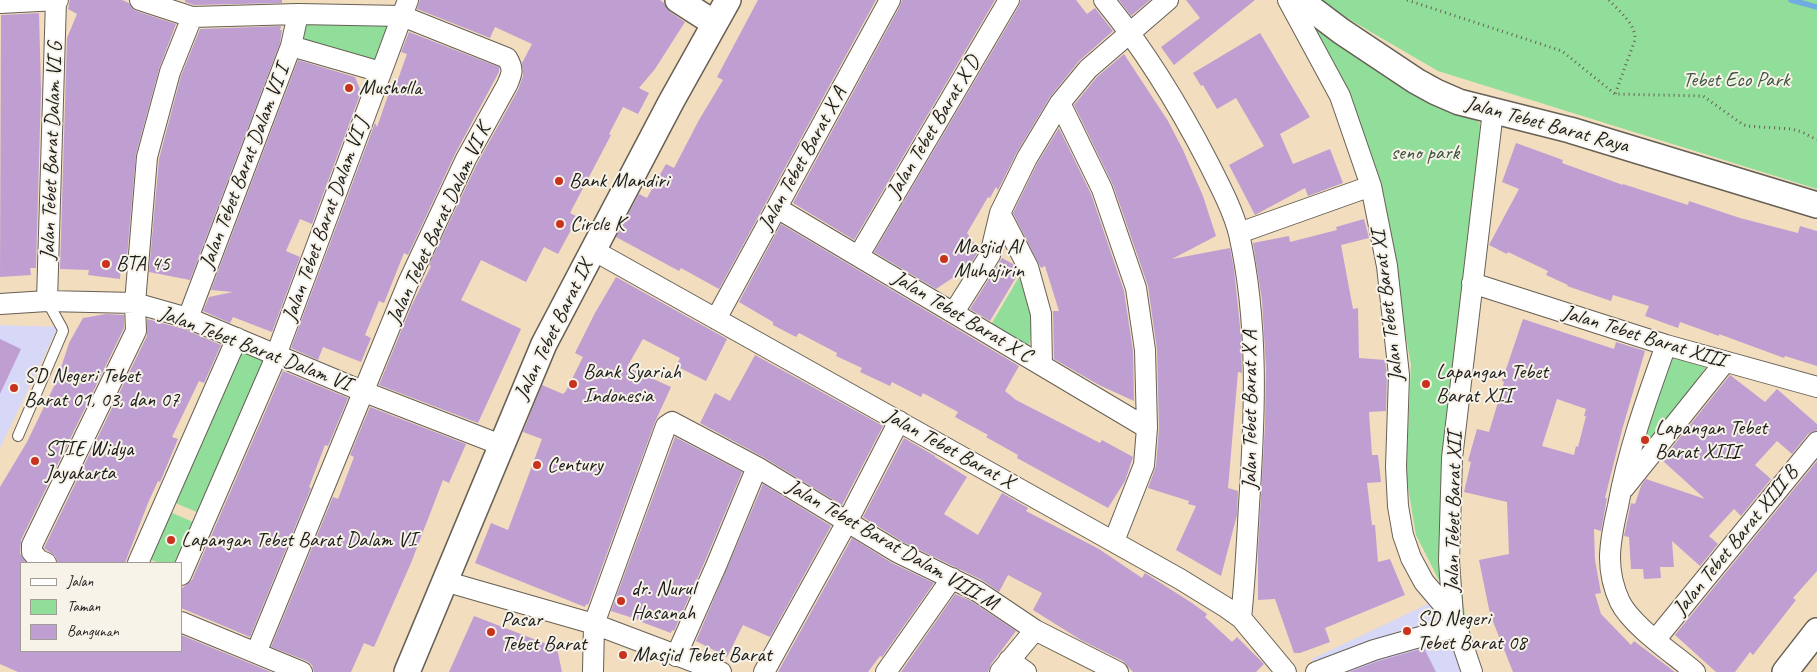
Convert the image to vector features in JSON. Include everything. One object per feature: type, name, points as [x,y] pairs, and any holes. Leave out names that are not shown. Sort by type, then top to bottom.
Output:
[{"type":"street","points":[[0,3],[57,0]]},
{"type":"street","name":"Jalan Tebet Barat Dalam VI G","points":[[47,301],[57,0]]},
{"type":"street","points":[[140,0],[192,17],[405,8]]},
{"type":"street","points":[[678,0],[714,23]]},
{"type":"street","name":"Jalan Tebet Barat IX","points":[[407,672],[544,344],[728,0]]},
{"type":"street","name":"Jalan Tebet Barat X A","points":[[716,319],[890,0]]},
{"type":"street","name":"Jalan Tebet Barat X D","points":[[859,255],[1009,0]]},
{"type":"street","name":"Jalan Tebet Barat X A","points":[[1104,0],[1130,32],[1164,82],[1221,188],[1239,233],[1249,301],[1255,371],[1252,459],[1240,618]]},
{"type":"street","points":[[954,312],[990,255],[1000,213],[1027,158],[1060,103],[1088,69],[1168,0]]},
{"type":"street","name":"Jalan Tebet Barat XI","points":[[1288,0],[1340,96],[1370,186],[1387,266],[1399,376],[1396,467],[1403,535],[1411,558],[1424,582],[1454,621]]},
{"type":"street","name":"Jalan Tebet Barat Raya","points":[[1300,0],[1340,31],[1416,81],[1459,102],[1570,130],[1817,205]]},
{"type":"street","name":"Jalan Tebet Barat Dalam VI K","points":[[256,653],[362,391],[420,256],[466,159],[512,73],[512,66],[507,58],[405,8]]},
{"type":"street","name":"Jalan Tebet Barat Dalam VI J","points":[[182,573],[276,355],[405,8]]},
{"type":"street","name":"Jalan Tebet Barat Dalam VI I","points":[[188,318],[291,46],[298,14]]},
{"type":"street","points":[[44,562],[39,560],[32,552],[32,545],[136,331],[134,304],[147,157],[170,72],[192,17]]},
{"type":"street","points":[[291,46],[381,72]]},
{"type":"street","points":[[1060,103],[1102,189],[1136,288],[1145,350],[1147,428],[1144,465],[1114,541]]},
{"type":"street","name":"Jalan Tebet Barat XII","points":[[1472,672],[1454,621],[1449,561],[1452,458],[1493,111]]},
{"type":"street","points":[[1239,233],[1370,186]]},
{"type":"street","name":"Jalan Tebet Barat X C","points":[[777,208],[859,255],[1147,428]]},
{"type":"street","points":[[1000,213],[1028,267],[1041,314],[1042,365]]},
{"type":"street","name":"Jalan Tebet Barat X","points":[[593,250],[1114,541],[1204,594],[1240,618],[1286,672]]},
{"type":"street","name":"Jalan Tebet Barat XIII","points":[[1472,284],[1666,345],[1817,387]]},
{"type":"street","name":"Jalan Tebet Barat Dalam VI","points":[[0,304],[47,301],[134,304],[188,318],[362,391],[501,445]]},
{"type":"street","points":[[138,562],[237,338]]},
{"type":"street","points":[[1666,345],[1644,403],[1630,452],[1613,530],[1610,560],[1614,586],[1621,604],[1633,620],[1695,672]]},
{"type":"street","points":[[1620,494],[1725,362]]},
{"type":"street","points":[[764,672],[847,522],[899,421]]},
{"type":"street","name":"Jalan Tebet Barat Dalam VIII M","points":[[594,624],[666,426],[674,423],[757,467],[897,552],[977,591],[1035,630],[1118,672]]},
{"type":"street","name":"Jalan Tebet Barat XIII B","points":[[1656,639],[1817,442]]},
{"type":"street","points":[[676,656],[757,467]]},
{"type":"street","points":[[886,672],[952,578]]},
{"type":"street","points":[[444,581],[594,624],[721,672]]},
{"type":"street","points":[[1316,672],[1454,621]]},
{"type":"street","points":[[182,622],[302,672]]},
{"type":"street","points":[[593,672],[594,624]]},
{"type":"street","points":[[1026,672],[1005,666],[1035,630]]},
{"type":"street","points":[[1784,672],[1817,631]]},
{"type":"lane","points":[[18,436],[63,332],[47,301]]},
{"type":"path","points":[[1407,0],[1562,51],[1616,94],[1703,96],[1747,126],[1791,129],[1802,132],[1817,140]]},
{"type":"path","points":[[1609,0],[1633,27],[1635,34],[1635,40],[1616,94]]},
{"type":"shaded area","name":"SD Negeri Tebet Barat 01, 03, dan 07","points":[[0,325],[58,327],[0,448]]},
{"type":"shaded area","name":"SD Negeri Tebet Barat 08","points":[[1430,603],[1463,672],[1319,672],[1312,659]]},
{"type":"green space","name":"Tebet Eco Park","points":[[1316,0],[1817,0],[1817,189],[1438,71]]},
{"type":"green space","points":[[301,16],[396,20],[379,63],[298,41]]},
{"type":"green space","name":"seno park","points":[[1308,23],[1480,123],[1478,179],[1449,494],[1465,615],[1451,604],[1416,535],[1406,475],[1411,365],[1378,183],[1351,97]]},
{"type":"green space","points":[[1022,272],[1027,283],[1033,327],[1028,350],[989,328]]},
{"type":"green space","points":[[239,347],[265,358],[199,513],[173,502]]},
{"type":"green space","name":"Lapangan Tebet Barat XIII","points":[[1669,357],[1706,367],[1675,411],[1629,469]]},
{"type":"green space","name":"Lapangan Tebet Barat Dalam VI","points":[[170,512],[193,522],[174,562],[157,562],[149,559]]},
{"type":"building","points":[[70,0],[122,0],[129,3],[136,11],[176,24],[159,69],[136,154],[126,268],[121,267],[120,279],[88,275],[89,270],[60,269],[67,38],[77,14],[68,9]]},
{"type":"building","points":[[185,0],[282,0],[282,3],[194,5],[185,2]]},
{"type":"building","points":[[420,0],[660,0],[670,12],[685,22],[655,69],[639,88],[649,93],[638,114],[623,107],[609,134],[611,135],[570,213],[578,217],[558,254],[544,247],[526,282],[481,260],[461,300],[521,329],[478,423],[379,385],[411,307],[431,266],[429,265],[477,164],[518,90],[523,76],[522,63],[532,44],[495,27],[490,38],[417,9]]},
{"type":"building","points":[[758,0],[876,0],[719,289],[681,268],[679,271],[616,237],[639,194],[647,198],[666,164],[674,168],[699,120],[723,80],[717,77]]},
{"type":"building","points":[[902,0],[995,0],[854,240],[793,203]]},
{"type":"building","points":[[1021,0],[1076,0],[1087,14],[1095,8],[1113,31],[1079,61],[1050,97],[1017,152],[998,190],[996,187],[990,198],[988,197],[967,233],[979,250],[969,267],[936,289],[874,252]]},
{"type":"building","points":[[1119,0],[1150,0],[1131,16]]},
{"type":"building","points":[[1186,0],[1255,0],[1174,65],[1161,47],[1200,18]]},
{"type":"building","points":[[39,13],[41,91],[36,268],[30,268],[31,275],[0,277],[1,15]]},
{"type":"building","points":[[281,26],[280,43],[190,280],[149,272],[159,159],[181,76],[200,29]]},
{"type":"building","points":[[409,32],[499,67],[499,72],[455,154],[408,255],[404,253],[384,303],[379,301],[365,335],[371,338],[361,362],[323,347],[318,360],[291,348],[375,123],[377,127],[393,81],[397,82],[407,54],[401,52]]},
{"type":"building","points":[[1260,33],[1310,117],[1280,134],[1293,164],[1330,149],[1343,183],[1308,196],[1305,188],[1255,215],[1229,165],[1264,146],[1236,98],[1217,109],[1203,85],[1201,86],[1193,73]]},
{"type":"building","points":[[1124,54],[1168,121],[1183,150],[1203,196],[1216,236],[1172,259],[1230,248],[1234,269],[1241,336],[1242,373],[1238,372],[1228,488],[1238,491],[1237,515],[1221,576],[1176,550],[1196,506],[1188,504],[1189,501],[1148,488],[1156,466],[1159,428],[1157,350],[1148,286],[1113,185],[1074,105],[1097,77]]},
{"type":"building","points":[[298,60],[355,77],[361,92],[312,224],[300,219],[286,251],[300,257],[272,332],[233,317],[230,323],[203,311],[209,297],[233,292],[211,290]]},
{"type":"building","points":[[1059,128],[1091,194],[1124,291],[1133,351],[1134,401],[1099,385],[1054,359],[1053,311],[1059,311],[1045,266],[1041,268],[1013,213],[1037,164]]},
{"type":"building","points":[[1516,143],[1563,160],[1562,163],[1623,185],[1688,205],[1689,201],[1740,218],[1798,233],[1800,226],[1817,231],[1817,366],[1785,356],[1784,358],[1680,322],[1678,328],[1645,316],[1649,306],[1613,295],[1611,301],[1567,286],[1546,275],[1548,271],[1489,245],[1519,189],[1502,182]]},
{"type":"building","points":[[1364,219],[1369,238],[1341,245],[1353,309],[1358,308],[1359,358],[1385,360],[1387,375],[1386,411],[1369,412],[1372,455],[1378,455],[1381,482],[1367,483],[1372,525],[1375,525],[1378,562],[1390,559],[1405,595],[1325,628],[1330,642],[1300,653],[1294,653],[1275,599],[1258,600],[1258,551],[1266,369],[1262,300],[1253,243],[1289,236],[1290,242],[1337,230],[1336,227]]},
{"type":"building","points":[[781,224],[1019,366],[1005,391],[1016,400],[1100,443],[1102,440],[1133,457],[1125,481],[1108,508],[1017,458],[1018,455],[986,437],[988,435],[955,417],[958,412],[923,393],[921,397],[892,382],[890,386],[860,372],[862,368],[836,356],[837,353],[799,333],[796,337],[773,325],[773,322],[739,302]]},
{"type":"building","points":[[1002,258],[1013,264],[1018,274],[990,321],[970,309]]},
{"type":"building","points":[[616,277],[727,339],[706,381],[676,366],[680,358],[643,339],[627,367],[671,387],[655,422],[588,605],[586,604],[585,607],[475,563],[491,523],[508,530],[542,439],[523,432],[542,385],[563,394],[566,391],[583,357],[575,353]]},
{"type":"building","points":[[106,314],[124,315],[124,328],[21,540],[20,553],[25,562],[20,562],[20,652],[182,652],[182,635],[271,672],[18,672],[0,664],[0,487],[27,442],[57,380],[69,343],[83,318]]},
{"type":"building","points":[[147,319],[184,329],[221,345],[204,383],[199,381],[172,437],[178,439],[160,482],[158,481],[148,503],[125,562],[58,562],[55,556],[44,548],[147,336]]},
{"type":"building","points":[[1523,319],[1614,349],[1616,342],[1645,351],[1605,498],[1607,498],[1601,531],[1594,529],[1595,560],[1601,593],[1595,594],[1601,614],[1631,645],[1634,641],[1675,672],[1513,672],[1490,614],[1479,560],[1509,554],[1507,502],[1464,492],[1471,462],[1468,461],[1477,429],[1489,432],[1504,382],[1502,381]],"holes":[[[1557,399],[1586,409],[1578,447],[1576,446],[1574,455],[1542,446]]]},
{"type":"building","points":[[0,339],[21,349],[0,394]]},
{"type":"building","points":[[755,355],[883,426],[842,505],[763,457],[700,423],[715,393],[730,401]]},
{"type":"building","points":[[283,371],[348,398],[328,446],[325,445],[309,487],[311,488],[250,637],[182,608],[182,588],[192,580]]},
{"type":"building","points":[[1730,375],[1765,402],[1777,389],[1817,424],[1817,430],[1808,434],[1792,454],[1777,441],[1755,465],[1771,479],[1741,516],[1734,509],[1709,536],[1718,544],[1700,566],[1672,541],[1674,567],[1660,567],[1661,578],[1644,579],[1643,569],[1631,569],[1629,537],[1624,536],[1631,503],[1635,504],[1641,486],[1646,479],[1705,499],[1662,460]]},
{"type":"building","points":[[370,407],[466,444],[449,483],[443,480],[411,563],[374,647],[364,643],[351,672],[314,672],[312,665],[307,661],[271,647],[333,497],[338,499],[354,457],[350,455]]},
{"type":"building","points":[[675,437],[742,472],[705,561],[674,631],[672,630],[671,633],[611,611]]},
{"type":"building","points":[[904,438],[967,477],[944,514],[978,535],[1002,493],[1028,508],[1026,511],[1099,549],[1142,578],[1145,573],[1192,603],[1207,614],[1205,617],[1232,642],[1237,637],[1264,664],[1256,672],[1133,672],[1123,661],[1081,640],[1033,610],[1042,593],[1008,575],[999,592],[982,580],[903,542],[863,517]]},
{"type":"building","points":[[1817,461],[1817,571],[1793,598],[1796,600],[1753,655],[1750,652],[1735,672],[1716,672],[1675,635]]},
{"type":"building","points":[[763,484],[831,526],[770,637],[743,625],[727,657],[696,641]]},
{"type":"building","points":[[852,538],[892,563],[934,583],[882,657],[880,656],[868,672],[778,672]]},
{"type":"building","points":[[955,594],[971,601],[1016,631],[991,664],[988,672],[901,672]]},
{"type":"building","name":"Pasar Tebet Barat","points":[[474,616],[557,648],[562,672],[449,672]]},
{"type":"building","points":[[1424,648],[1436,672],[1349,672],[1378,661]]},
{"type":"waterway","points":[[1791,0],[1817,7]]},
{"type":"place","name":"Musholla","points":[[349,88]]},
{"type":"place","name":"Bank Mandiri","points":[[559,181]]},
{"type":"place","name":"Circle K","points":[[560,224]]},
{"type":"place","name":"Masjid Al Muhajirin","points":[[944,259]]},
{"type":"place","name":"BTA 45","points":[[106,264]]},
{"type":"place","name":"Bank Syariah Indonesia","points":[[573,384]]},
{"type":"place","name":"Lapangan Tebet Barat XII","points":[[1426,384]]},
{"type":"place","name":"SD Negeri Tebet Barat 01, 03, dan 07","points":[[14,388]]},
{"type":"place","name":"Lapangan Tebet Barat XIII","points":[[1645,440]]},
{"type":"place","name":"STIE Widya Jayakarta","points":[[35,461]]},
{"type":"place","name":"Century","points":[[537,465]]},
{"type":"place","name":"Lapangan Tebet Barat Dalam VI","points":[[171,540]]},
{"type":"place","name":"dr. Nurul Hasanah","points":[[621,601]]},
{"type":"place","name":"SD Negeri Tebet Barat 08","points":[[1407,631]]},
{"type":"place","name":"Pasar Tebet Barat","points":[[491,632]]},
{"type":"place","name":"Masjid Tebet Barat","points":[[623,655]]}]
